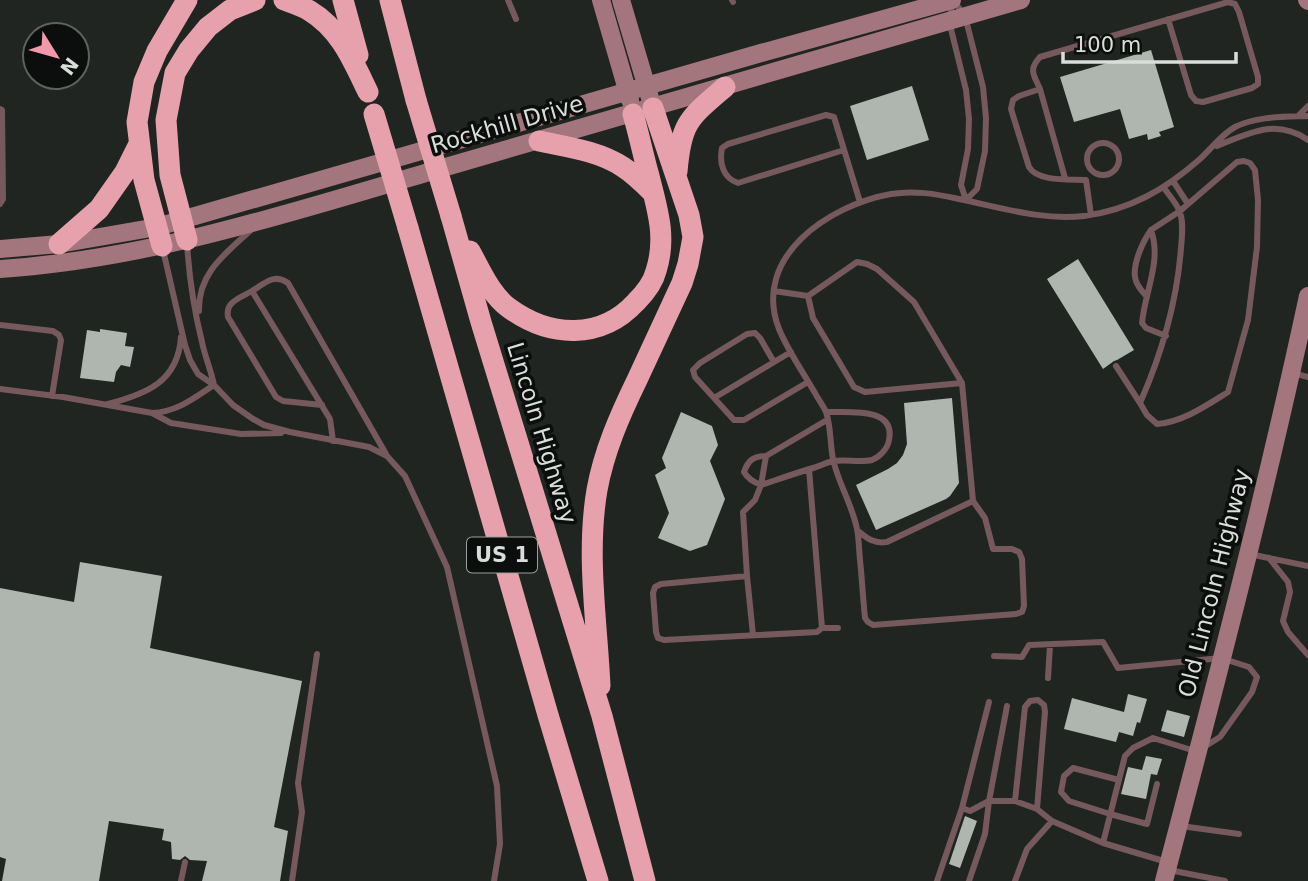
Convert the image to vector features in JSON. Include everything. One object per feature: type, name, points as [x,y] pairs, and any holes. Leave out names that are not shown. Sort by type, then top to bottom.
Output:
[{"type":"highway","points":[[159,237],[144,180],[137,122],[144,82],[157,51],[187,0]]},
{"type":"highway","points":[[184,230],[170,175],[166,120],[175,73],[208,27],[230,10],[255,0]]},
{"type":"highway","points":[[284,0],[309,11],[335,32],[349,52],[368,92]]},
{"type":"highway","name":"US 1","points":[[343,0],[598,881]]},
{"type":"highway","name":"Lincoln Highway","points":[[390,0],[416,100],[481,322],[602,716],[645,881]]},
{"type":"highway","points":[[676,174],[679,146],[687,125],[701,108],[725,87]]},
{"type":"highway","points":[[602,716],[594,594],[593,540],[597,491],[615,425],[682,284],[693,237],[690,215],[660,133],[643,111]]},
{"type":"highway","points":[[451,216],[486,281],[508,308],[544,325],[568,331],[582,331],[618,319],[649,287],[656,272],[661,240],[661,222],[653,193],[643,111]]},
{"type":"highway","points":[[539,141],[610,159],[636,176],[653,193]]},
{"type":"highway","points":[[59,244],[99,209],[125,172],[139,144]]},
{"type":"main road","points":[[601,0],[628,91],[643,111]]},
{"type":"main road","points":[[621,0],[646,86],[643,111]]},
{"type":"main road","name":"Rockhill Drive","points":[[0,269],[62,264],[184,230],[628,91],[952,0]]},
{"type":"main road","name":"Rockhill Drive","points":[[184,230],[262,220],[1021,0]]},
{"type":"main road","name":"Rockhill Drive","points":[[0,249],[159,237]]},
{"type":"main road","name":"Old Lincoln Highway","points":[[1167,871],[1247,553],[1300,374],[1308,296]]},
{"type":"lane","points":[[508,0],[516,19]]},
{"type":"lane","points":[[952,0],[983,87],[986,118],[985,151],[978,189],[966,200]]},
{"type":"lane","points":[[952,0],[968,104],[968,149],[961,185],[966,200]]},
{"type":"lane","points":[[1065,178],[1032,70],[1040,57],[1168,19],[1228,2],[1235,5],[1240,12],[1258,84],[1252,89],[1203,102],[1196,101],[1191,95],[1168,19]]},
{"type":"lane","points":[[1040,89],[1013,100],[1011,109],[1032,173],[1040,177],[1086,180],[1096,174],[1111,173],[1118,165],[1119,157],[1116,150],[1109,145],[1097,144],[1092,146],[1088,153],[1087,162],[1096,174]]},
{"type":"lane","points":[[1298,116],[1308,106]]},
{"type":"lane","points":[[0,109],[3,199],[0,204]]},
{"type":"lane","points":[[844,150],[738,183],[726,176],[720,157],[722,148],[728,144],[826,115],[834,117],[860,202]]},
{"type":"lane","points":[[774,291],[808,296],[857,262],[877,269],[914,302],[962,383],[973,501],[985,518],[993,550],[1012,549],[1019,552],[1022,559],[1024,606],[1022,612],[1016,614],[873,625],[865,618],[858,531],[834,461],[827,416],[778,327],[773,303],[774,291],[775,280],[782,263],[798,241],[827,218],[860,202],[891,194],[936,194],[1044,216],[1091,215],[1119,209],[1164,188],[1231,129],[1264,119],[1308,116]]},
{"type":"lane","points":[[1212,148],[1265,129],[1285,129],[1308,141]]},
{"type":"lane","points":[[1116,366],[1147,415],[1157,424],[1201,409],[1228,392],[1248,320],[1257,247],[1258,200],[1255,170],[1250,163],[1237,162],[1180,211],[1151,230],[1142,243],[1135,276],[1138,286],[1147,297]]},
{"type":"lane","points":[[1086,180],[1091,215]]},
{"type":"lane","points":[[1173,181],[1188,204]]},
{"type":"lane","points":[[1140,403],[1166,336],[1179,276],[1182,238],[1180,211],[1164,188]]},
{"type":"lane","points":[[201,341],[199,307],[204,282],[221,257],[262,220]]},
{"type":"lane","points":[[184,230],[201,341],[214,385]]},
{"type":"lane","points":[[1151,230],[1156,242],[1156,255],[1142,323],[1146,328],[1166,336]]},
{"type":"lane","points":[[159,237],[190,360],[198,374],[214,385],[233,405],[264,425],[369,447],[387,456]]},
{"type":"lane","points":[[322,405],[283,401],[276,397],[228,317],[230,304],[276,277],[288,283],[387,456],[405,476],[447,568],[497,786],[500,844],[494,881]]},
{"type":"lane","points":[[251,291],[330,419],[333,441]]},
{"type":"lane","points":[[808,296],[813,318],[854,387],[865,392],[962,383]]},
{"type":"lane","points":[[0,325],[53,331],[59,335],[61,340],[52,396]]},
{"type":"lane","points":[[105,405],[131,398],[155,387],[163,379],[178,358],[181,328]]},
{"type":"lane","points":[[774,362],[755,333],[747,334],[699,363],[693,370],[695,377],[734,421],[744,420],[808,382]]},
{"type":"lane","points":[[715,398],[791,352]]},
{"type":"lane","points":[[0,389],[160,412],[178,407],[214,385]]},
{"type":"lane","points":[[152,412],[170,423],[241,434],[290,432]]},
{"type":"lane","points":[[872,414],[882,417],[890,433],[886,449],[870,460],[834,461],[761,485],[747,477],[744,472],[751,458],[766,456],[827,416],[872,414]]},
{"type":"lane","points":[[753,635],[743,512],[755,500],[761,485],[766,456]]},
{"type":"lane","points":[[809,469],[822,628]]},
{"type":"lane","points":[[858,531],[871,542],[887,541],[973,501]]},
{"type":"lane","points":[[1247,553],[1308,566]]},
{"type":"lane","points":[[1269,558],[1288,582],[1290,592],[1283,621],[1288,632],[1308,655]]},
{"type":"lane","points":[[747,576],[661,584],[656,587],[653,593],[658,638],[664,640],[817,632],[822,628],[838,628]]},
{"type":"lane","points":[[994,656],[1022,657],[1029,645],[1104,642],[1118,668],[1221,658],[1249,667],[1256,677],[1252,692],[1220,737],[1197,752],[1153,738],[1133,748],[1125,756],[1103,843]]},
{"type":"lane","points":[[1048,678],[1050,645]]},
{"type":"lane","points":[[292,881],[302,812],[298,783],[317,654]]},
{"type":"lane","points":[[1015,801],[1025,707],[1030,701],[1038,700],[1044,705],[1045,712],[1037,809]]},
{"type":"lane","points":[[937,881],[962,808],[989,702]]},
{"type":"lane","points":[[969,881],[985,834],[1007,706]]},
{"type":"lane","points":[[1119,780],[1073,768],[1064,776],[1061,792],[1069,801],[1147,824],[1157,784]]},
{"type":"lane","points":[[962,808],[970,811],[989,801],[1015,801],[1037,809],[1052,821],[1167,871],[1226,881]]},
{"type":"lane","points":[[1015,881],[1027,849],[1052,821]]},
{"type":"lane","points":[[1179,825],[1239,834]]},
{"type":"lane","points":[[181,881],[185,862]]},
{"type":"building","points":[[1151,50],[1174,127],[1159,132],[1161,136],[1148,140],[1147,134],[1129,139],[1120,109],[1074,122],[1060,77]]},
{"type":"building","points":[[912,86],[929,140],[867,160],[850,106]]},
{"type":"building","points":[[1078,259],[1134,350],[1103,369],[1047,279]]},
{"type":"building","points":[[100,329],[127,333],[125,346],[134,347],[130,367],[121,365],[114,382],[80,378],[87,330],[100,332]]},
{"type":"building","points":[[952,398],[959,483],[946,499],[876,530],[856,485],[888,469],[903,455],[907,444],[904,403]]},
{"type":"building","points":[[681,412],[712,426],[718,445],[710,461],[725,499],[707,545],[690,551],[658,538],[669,513],[655,475],[666,468],[662,458]]},
{"type":"building","points":[[80,562],[162,576],[150,648],[302,681],[274,827],[288,831],[280,881],[202,881],[207,861],[190,860],[185,856],[180,860],[172,859],[171,842],[162,840],[164,829],[109,821],[99,881],[2,881],[6,859],[0,857],[0,588],[74,602]]},
{"type":"building","points":[[1128,694],[1147,699],[1133,736],[1119,732],[1116,742],[1064,729],[1072,698],[1124,712]]},
{"type":"building","points":[[1167,710],[1190,716],[1184,737],[1161,731]]},
{"type":"building","points":[[1146,756],[1162,759],[1157,775],[1151,774],[1146,799],[1121,794],[1128,767],[1142,770]]},
{"type":"building","points":[[965,816],[977,821],[960,868],[949,864]]}]
